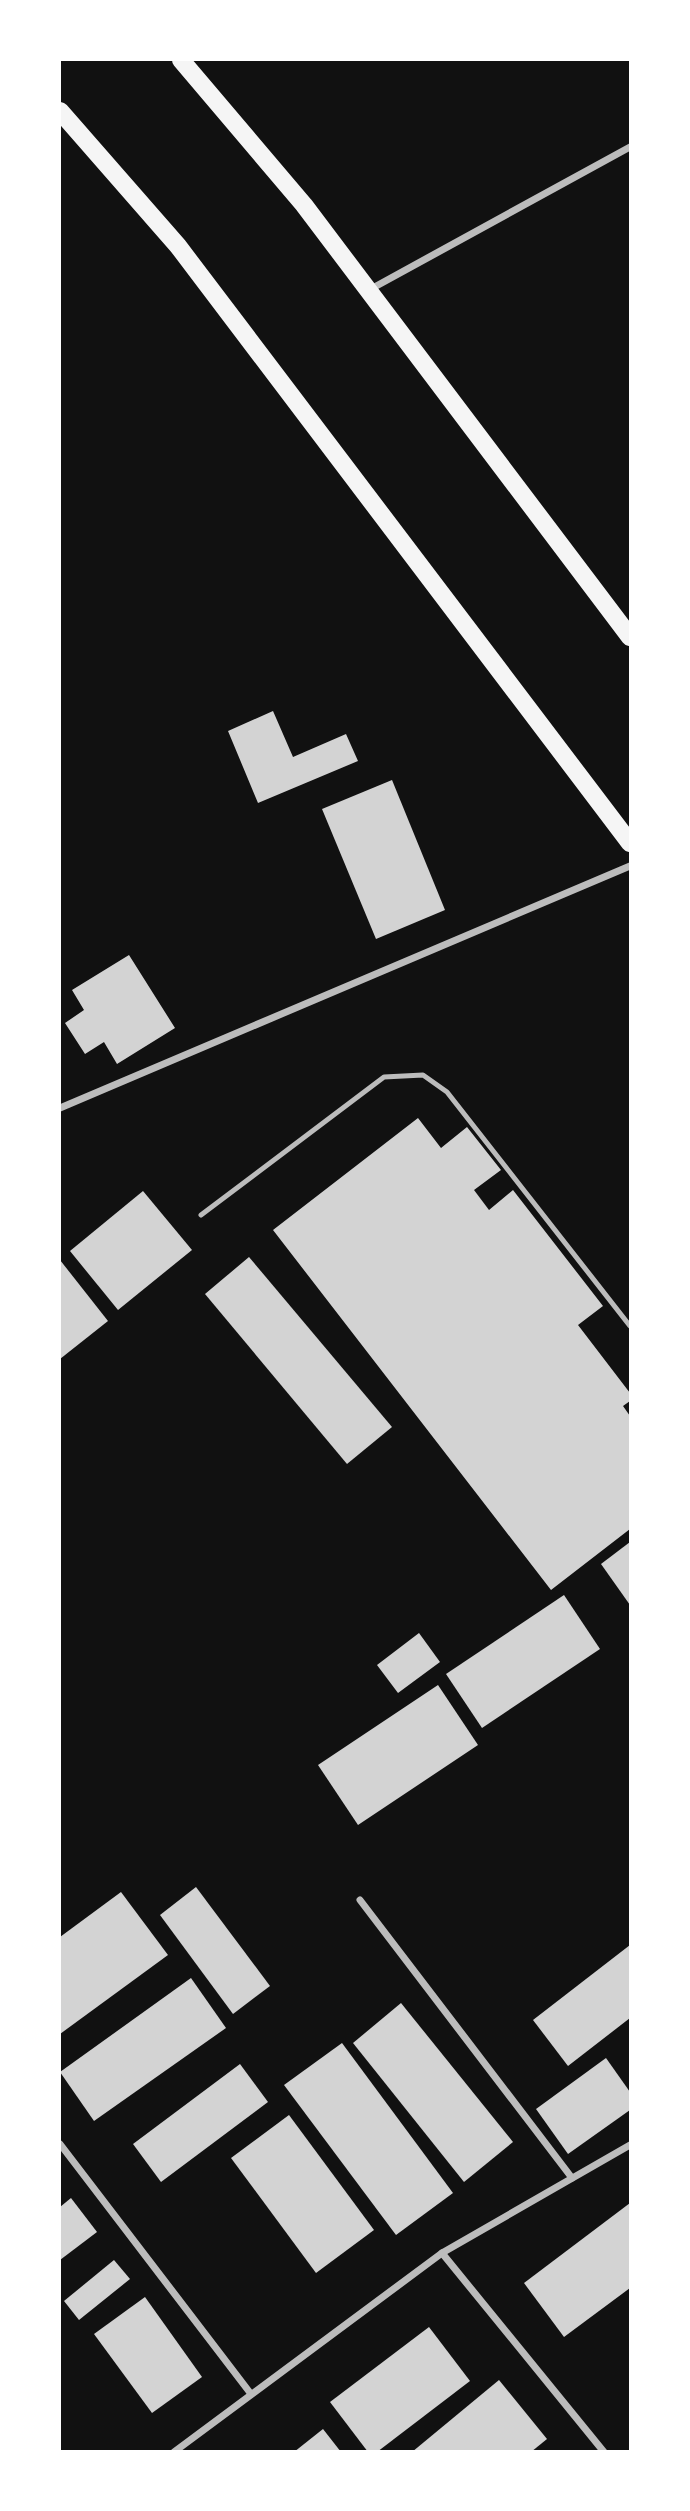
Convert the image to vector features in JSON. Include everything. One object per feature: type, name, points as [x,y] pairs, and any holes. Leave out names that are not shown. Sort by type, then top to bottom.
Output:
[{"type":"main road","points":[[181,60],[304,205],[631,636]]},
{"type":"main road","points":[[60,111],[178,246],[631,843]]},
{"type":"street","points":[[368,290],[631,147]]},
{"type":"street","points":[[60,1108],[631,866]]},
{"type":"street","points":[[360,1900],[572,2178]]},
{"type":"street","points":[[60,2144],[251,2394]]},
{"type":"street","points":[[174,2452],[442,2253],[631,2144]]},
{"type":"street","points":[[442,2253],[604,2452]]},
{"type":"lane","points":[[201,1215],[384,1077],[423,1075],[447,1092],[631,1326]]},
{"type":"building","points":[[273,711],[293,757],[346,734],[358,761],[258,803],[228,731]]},
{"type":"building","points":[[392,780],[445,910],[376,939],[322,809]]},
{"type":"building","points":[[129,955],[175,1028],[117,1064],[104,1042],[85,1054],[65,1023],[84,1010],[72,990]]},
{"type":"building","points":[[418,1118],[441,1148],[467,1127],[501,1170],[474,1190],[489,1210],[513,1190],[603,1306],[578,1325],[630,1393],[630,1401],[623,1406],[630,1416],[630,1529],[551,1590],[273,1230]]},
{"type":"building","points":[[143,1191],[192,1250],[118,1310],[70,1251]]},
{"type":"building","points":[[249,1257],[392,1427],[347,1464],[205,1294]]},
{"type":"building","points":[[60,1260],[108,1321],[60,1359]]},
{"type":"building","points":[[630,1542],[630,1605],[601,1564]]},
{"type":"building","points":[[564,1595],[600,1649],[482,1728],[446,1674]]},
{"type":"building","points":[[419,1633],[440,1662],[398,1693],[377,1665]]},
{"type":"building","points":[[438,1685],[478,1745],[358,1825],[318,1765]]},
{"type":"building","points":[[196,1887],[270,1986],[233,2014],[160,1915]]},
{"type":"building","points":[[121,1892],[168,1955],[60,2034],[60,1937]]},
{"type":"building","points":[[630,1945],[630,2018],[568,2066],[533,2020]]},
{"type":"building","points":[[191,1978],[226,2028],[94,2121],[60,2072]]},
{"type":"building","points":[[401,2003],[513,2142],[464,2182],[353,2043]]},
{"type":"building","points":[[342,2043],[453,2193],[396,2235],[284,2085]]},
{"type":"building","points":[[606,2058],[630,2092],[630,2110],[568,2154],[536,2109]]},
{"type":"building","points":[[240,2064],[268,2102],[161,2182],[133,2144]]},
{"type":"building","points":[[289,2115],[374,2230],[316,2273],[231,2158]]},
{"type":"building","points":[[71,2198],[97,2232],[60,2260],[60,2207]]},
{"type":"building","points":[[630,2203],[630,2288],[564,2337],[524,2283]]},
{"type":"building","points":[[114,2260],[130,2279],[79,2320],[64,2301]]},
{"type":"building","points":[[145,2297],[202,2377],[152,2413],[94,2334]]},
{"type":"building","points":[[429,2327],[470,2381],[377,2452],[368,2452],[330,2402]]},
{"type":"building","points":[[499,2380],[547,2439],[531,2452],[412,2452]]},
{"type":"building","points":[[323,2429],[341,2452],[294,2452]]}]
